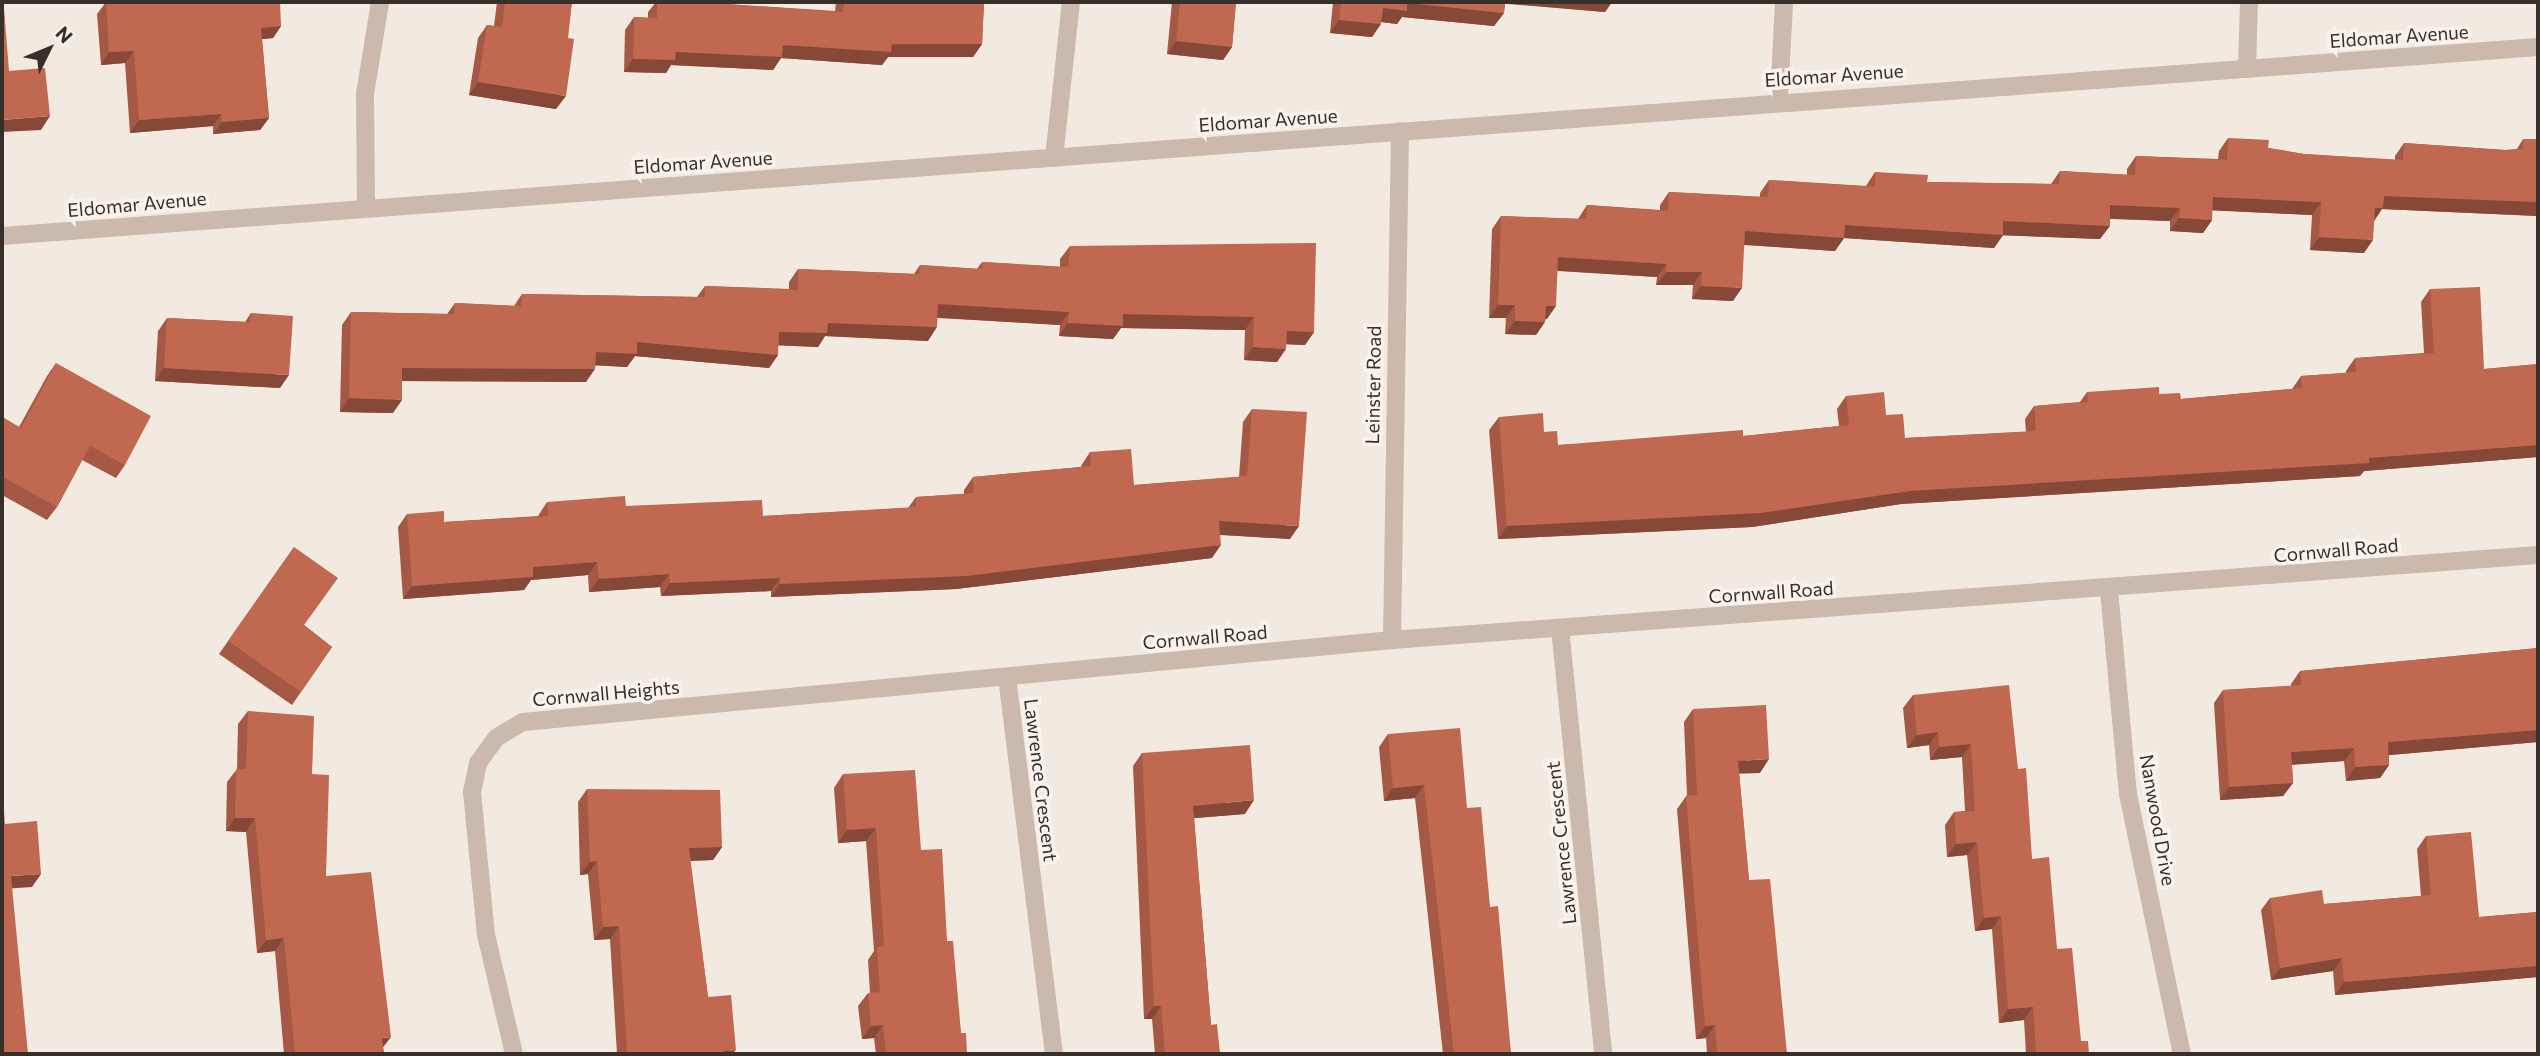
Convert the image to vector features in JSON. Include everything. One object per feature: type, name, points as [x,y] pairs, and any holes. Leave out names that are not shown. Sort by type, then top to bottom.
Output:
[{"type":"street","points":[[366,207],[365,94],[380,2]]},
{"type":"street","points":[[1054,158],[1071,2]]},
{"type":"street","points":[[1779,99],[1784,2]]},
{"type":"street","points":[[2247,69],[2249,2]]},
{"type":"street","name":"Eldomar Avenue","points":[[2,236],[1054,158],[1779,99],[2538,47]]},
{"type":"street","name":"Leinster Road","points":[[1392,640],[1400,131]]},
{"type":"street","name":"Cornwall Road","points":[[1007,677],[1392,640],[2109,590],[2538,555]]},
{"type":"street","name":"Nanwood Drive","points":[[2109,590],[2128,794],[2182,1054]]},
{"type":"street","name":"Lawrence Crescent","points":[[1560,628],[1603,1054]]},
{"type":"street","name":"Lawrence Crescent","points":[[1007,677],[1054,1054]]},
{"type":"street","name":"Cornwall Heights","points":[[513,1054],[486,935],[472,792],[478,763],[496,738],[523,722],[1007,677]]},
{"type":"building","points":[[106,2],[280,2],[281,26],[261,28],[269,118],[222,122],[221,114],[139,120],[134,51],[109,52]]},
{"type":"building","points":[[505,2],[572,2],[568,38],[574,39],[566,96],[478,82],[487,25],[502,27]]},
{"type":"building","points":[[657,2],[843,12],[844,2],[984,2],[982,44],[892,44],[891,52],[783,45],[782,57],[676,52],[675,60],[633,59],[634,17],[657,18]]},
{"type":"building","points":[[1180,2],[1236,2],[1232,47],[1176,41]]},
{"type":"building","points":[[1341,2],[1505,2],[1504,13],[1407,3],[1407,11],[1383,8],[1381,24],[1339,20]]},
{"type":"building","points":[[2,8],[9,71],[45,68],[50,116],[2,120]]},
{"type":"building","points":[[2228,138],[2269,140],[2268,148],[2304,154],[2403,160],[2404,143],[2505,150],[2523,149],[2523,139],[2538,139],[2538,202],[2384,196],[2383,208],[2375,208],[2373,240],[2319,237],[2321,202],[2213,197],[2212,220],[2179,218],[2180,208],[2110,205],[2110,226],[2003,221],[2003,235],[1845,225],[1844,238],[1745,231],[1742,288],[1701,286],[1702,272],[1666,272],[1666,264],[1558,257],[1556,306],[1546,306],[1545,322],[1515,321],[1515,305],[1498,305],[1501,216],[1586,219],[1587,205],[1668,211],[1669,192],[1768,197],[1769,180],[1875,187],[1875,172],[1928,175],[1927,182],[2059,184],[2060,171],[2135,175],[2136,156],[2227,160]]},
{"type":"building","points":[[1316,243],[1314,332],[1287,331],[1286,349],[1253,347],[1254,317],[1123,314],[1123,326],[1068,323],[1069,312],[938,304],[937,327],[828,323],[827,333],[779,332],[778,355],[637,342],[637,354],[596,352],[595,369],[402,368],[402,400],[349,398],[351,312],[454,314],[455,303],[521,306],[522,294],[705,297],[705,286],[798,290],[798,269],[919,274],[920,265],[982,269],[982,262],[1068,267],[1070,246]]},
{"type":"building","points":[[2480,287],[2484,369],[2538,364],[2538,445],[2369,458],[2369,463],[1910,491],[1761,513],[1507,526],[1499,417],[1543,413],[1544,432],[1557,431],[1558,445],[1743,430],[1743,436],[1849,425],[1846,396],[1884,392],[1886,415],[1903,414],[1905,438],[2036,431],[2034,406],[2088,402],[2087,392],[2159,387],[2159,394],[2180,393],[2181,399],[2302,388],[2301,376],[2356,372],[2355,358],[2434,353],[2430,289]]},
{"type":"building","points":[[251,313],[293,316],[289,375],[164,368],[167,318],[250,322]]},
{"type":"building","points":[[56,363],[151,416],[125,465],[90,446],[57,507],[3,477],[2,479],[2,417],[21,428]]},
{"type":"building","points":[[1252,409],[1307,412],[1299,526],[1219,521],[1221,545],[966,576],[780,584],[780,578],[670,583],[669,574],[599,579],[597,562],[533,567],[533,577],[412,586],[407,514],[444,511],[444,522],[548,516],[547,502],[625,496],[626,506],[762,500],[763,516],[916,507],[916,497],[974,493],[973,477],[1091,466],[1090,452],[1131,449],[1134,485],[1247,476]]},
{"type":"building","points":[[294,547],[338,578],[304,625],[332,647],[301,692],[228,641]]},
{"type":"building","points":[[2538,648],[2538,730],[2388,742],[2389,765],[2355,767],[2354,748],[2291,752],[2293,783],[2229,787],[2223,690],[2301,685],[2300,671]]},
{"type":"building","points":[[2009,685],[2018,769],[2026,768],[2032,859],[2049,857],[2057,949],[2072,948],[2081,1041],[2088,1041],[2089,1054],[2036,1054],[2033,1007],[2008,1009],[2001,916],[1984,918],[1977,842],[1956,844],[1954,812],[1975,811],[1971,744],[1939,747],[1938,732],[1917,735],[1913,695]]},
{"type":"building","points":[[1766,705],[1769,759],[1738,761],[1749,880],[1770,879],[1787,1054],[1717,1054],[1715,1025],[1705,1026],[1686,796],[1697,795],[1693,709]]},
{"type":"building","points":[[248,711],[314,716],[312,774],[329,775],[326,876],[371,872],[391,1037],[382,1038],[384,1054],[295,1054],[284,938],[266,940],[255,818],[235,818],[236,769],[246,769]]},
{"type":"building","points":[[1460,728],[1467,808],[1481,807],[1490,907],[1498,906],[1511,1054],[1454,1054],[1424,785],[1393,788],[1388,734]]},
{"type":"building","points":[[1250,745],[1254,800],[1193,806],[1211,1025],[1217,1024],[1220,1054],[1165,1054],[1161,1006],[1154,1006],[1142,753]]},
{"type":"building","points":[[915,770],[921,850],[942,849],[947,941],[953,941],[961,1033],[966,1033],[967,1054],[886,1054],[883,1025],[871,1026],[868,993],[880,992],[877,947],[884,946],[876,828],[847,830],[843,774]]},
{"type":"building","points":[[587,789],[720,790],[722,847],[689,848],[708,997],[731,995],[736,1050],[724,1051],[724,1054],[627,1054],[619,926],[603,927],[597,861],[590,862]]},
{"type":"building","points":[[2,799],[5,824],[37,821],[41,874],[11,876],[28,1054],[2,1054]]},
{"type":"building","points":[[2471,832],[2479,917],[2538,912],[2538,966],[2344,982],[2342,958],[2280,968],[2270,898],[2322,890],[2324,904],[2431,895],[2426,836]]}]
